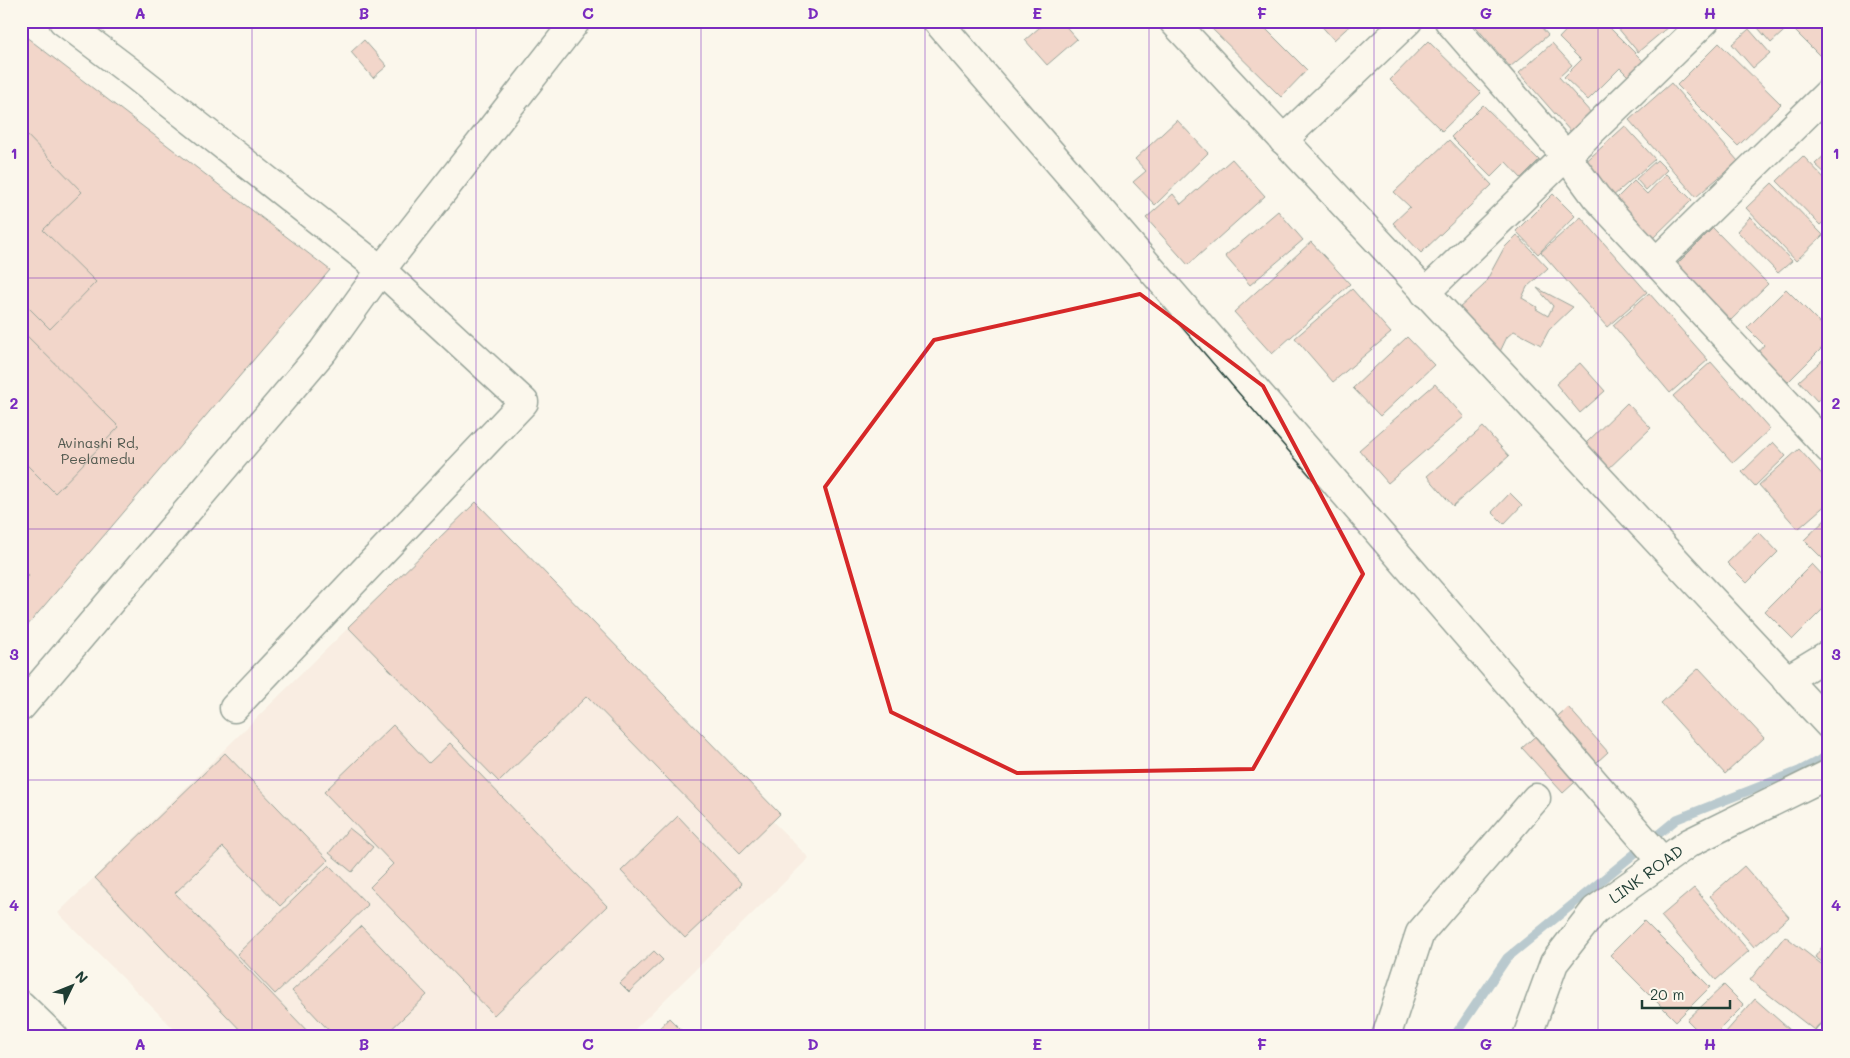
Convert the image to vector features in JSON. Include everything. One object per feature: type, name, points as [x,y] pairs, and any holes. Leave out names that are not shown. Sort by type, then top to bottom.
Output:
[{"type":"street","points":[[63,21],[381,270],[524,402],[234,708]]},
{"type":"street","points":[[21,707],[323,351],[381,270],[576,21]]},
{"type":"street","points":[[937,21],[1659,858]]},
{"type":"street","points":[[1173,21],[1829,725]]},
{"type":"street","points":[[1283,140],[1408,21]]},
{"type":"street","points":[[1448,21],[1566,156],[1596,198],[1829,449]]},
{"type":"street","points":[[1425,293],[1705,21]]},
{"type":"street","points":[[1657,262],[1829,92]]},
{"type":"street","points":[[1786,680],[1829,654]]},
{"type":"street","name":"LINK ROAD","points":[[1527,1037],[1554,963],[1595,910],[1659,858],[1829,774]]},
{"type":"street","points":[[1386,1037],[1420,933],[1536,798]]},
{"type":"street","points":[[21,1005],[54,1037]]},
{"type":"highlighted area","points":[[1140,294],[1263,386],[1363,574],[1253,769],[1017,773],[891,712],[825,487],[934,340]]},
{"type":"shaded area","points":[[467,511],[809,858],[627,1037],[182,1037],[58,913]]},
{"type":"building","points":[[1047,21],[1061,21],[1077,39],[1047,65],[1025,40]]},
{"type":"building","points":[[1204,21],[1258,21],[1307,70],[1281,97]]},
{"type":"building","points":[[1317,21],[1355,21],[1334,40]]},
{"type":"building","points":[[1471,21],[1536,21],[1548,35],[1510,67]]},
{"type":"building","points":[[1575,21],[1603,21],[1644,62],[1629,77],[1620,68],[1588,100],[1564,77],[1581,60],[1559,38]]},
{"type":"building","points":[[1612,21],[1674,21],[1674,22],[1638,52]]},
{"type":"building","points":[[1752,21],[1795,21],[1771,43]]},
{"type":"building","points":[[1800,21],[1829,21],[1829,65],[1793,29]]},
{"type":"building","points":[[1749,29],[1770,53],[1753,68],[1732,44]]},
{"type":"building","points":[[21,33],[330,270],[21,633]]},
{"type":"building","points":[[364,40],[387,66],[373,78],[351,52]]},
{"type":"building","points":[[1428,41],[1481,93],[1442,131],[1390,80]]},
{"type":"building","points":[[1552,43],[1572,65],[1559,77],[1592,114],[1571,132],[1519,73]]},
{"type":"building","points":[[1719,43],[1781,104],[1738,146],[1677,85]]},
{"type":"building","points":[[1671,83],[1738,161],[1696,197],[1629,120]]},
{"type":"building","points":[[1483,105],[1539,160],[1521,178],[1506,162],[1491,177],[1451,137]]},
{"type":"building","points":[[1177,120],[1208,153],[1155,205],[1133,182],[1146,171],[1135,159]]},
{"type":"building","points":[[1625,126],[1655,159],[1611,198],[1581,166]]},
{"type":"building","points":[[23,131],[82,192],[43,230],[96,282],[50,329],[21,300],[21,133]]},
{"type":"building","points":[[1449,140],[1492,185],[1421,253],[1393,223],[1410,207],[1394,192]]},
{"type":"building","points":[[1829,151],[1829,177],[1815,164]]},
{"type":"building","points":[[1803,156],[1829,183],[1829,217],[1820,225],[1777,181]]},
{"type":"building","points":[[1232,159],[1265,196],[1188,265],[1146,218],[1173,194],[1181,204]]},
{"type":"building","points":[[1657,160],[1667,170],[1646,190],[1636,179]]},
{"type":"building","points":[[1666,174],[1692,200],[1652,239],[1614,201],[1634,181],[1647,194]]},
{"type":"building","points":[[1772,183],[1823,235],[1796,261],[1746,208]]},
{"type":"building","points":[[1553,194],[1575,216],[1538,254],[1516,231]]},
{"type":"building","points":[[1278,211],[1303,240],[1250,285],[1225,256]]},
{"type":"building","points":[[1581,217],[1647,292],[1607,327],[1541,252]]},
{"type":"building","points":[[1750,217],[1792,261],[1778,273],[1737,231]]},
{"type":"building","points":[[1713,228],[1768,284],[1731,320],[1677,264]]},
{"type":"building","points":[[1517,235],[1548,268],[1527,287],[1522,298],[1548,316],[1553,306],[1537,288],[1573,307],[1549,330],[1541,345],[1514,331],[1507,337],[1498,356],[1456,311],[1484,285],[1504,248]]},
{"type":"building","points":[[1311,242],[1350,284],[1272,354],[1234,312]]},
{"type":"building","points":[[1352,289],[1391,333],[1333,382],[1295,338]]},
{"type":"building","points":[[1786,289],[1829,332],[1829,341],[1788,382],[1758,352],[1764,345],[1747,328]]},
{"type":"building","points":[[1649,293],[1708,360],[1670,393],[1613,325]]},
{"type":"building","points":[[21,330],[119,427],[55,493],[21,459]]},
{"type":"building","points":[[1407,337],[1434,365],[1380,416],[1353,388]]},
{"type":"building","points":[[1829,354],[1829,390],[1817,401],[1799,381]]},
{"type":"building","points":[[1711,362],[1770,429],[1733,463],[1673,396]]},
{"type":"building","points":[[1580,363],[1605,391],[1580,413],[1556,384]]},
{"type":"building","points":[[1435,384],[1464,417],[1388,483],[1359,450]]},
{"type":"building","points":[[1627,403],[1651,428],[1606,471],[1582,447]]},
{"type":"building","points":[[1483,427],[1509,456],[1453,506],[1427,476]]},
{"type":"building","points":[[1773,442],[1786,456],[1755,486],[1742,472]]},
{"type":"building","points":[[1799,449],[1829,482],[1829,502],[1798,529],[1759,485]]},
{"type":"building","points":[[1510,493],[1522,505],[1504,524],[1492,512]]},
{"type":"building","points":[[476,502],[780,814],[740,853],[587,696],[499,782],[348,627]]},
{"type":"building","points":[[1829,516],[1829,559],[1826,562],[1804,540]]},
{"type":"building","points":[[1759,532],[1778,552],[1747,583],[1727,563]]},
{"type":"building","points":[[1812,564],[1829,582],[1829,603],[1793,639],[1765,611]]},
{"type":"building","points":[[21,569],[29,576],[21,584]]},
{"type":"building","points":[[1699,668],[1764,738],[1725,774],[1661,703]]},
{"type":"building","points":[[1568,707],[1608,752],[1563,793],[1522,748]]},
{"type":"building","points":[[393,725],[429,763],[450,743],[607,906],[494,1015],[370,887],[393,864],[324,792]]},
{"type":"building","points":[[225,753],[328,860],[280,906],[223,847],[175,893],[313,1037],[247,1037],[95,878]]},
{"type":"building","points":[[678,816],[742,884],[685,938],[621,871]]},
{"type":"building","points":[[349,828],[373,847],[352,872],[329,853]]},
{"type":"building","points":[[329,865],[368,905],[275,994],[237,954]]},
{"type":"building","points":[[1744,866],[1789,917],[1754,947],[1710,896]]},
{"type":"building","points":[[1694,888],[1749,951],[1716,980],[1661,916]]},
{"type":"building","points":[[1644,921],[1710,987],[1676,1021],[1610,955]]},
{"type":"building","points":[[361,926],[427,995],[383,1037],[335,1037],[292,991]]},
{"type":"building","points":[[1785,936],[1829,970],[1829,1019],[1818,1033],[1750,980]]},
{"type":"building","points":[[1826,941],[1829,943],[1829,967],[1815,957]]},
{"type":"building","points":[[654,951],[663,960],[629,992],[620,983]]},
{"type":"building","points":[[1724,985],[1744,1005],[1712,1037],[1704,1037],[1687,1020]]},
{"type":"building","points":[[1755,999],[1798,1037],[1729,1037],[1725,1033]]},
{"type":"building","points":[[669,1018],[688,1037],[651,1037]]},
{"type":"waterway","points":[[1456,1037],[1457,1032],[1507,958],[1677,819],[1799,771],[1829,755]]}]
